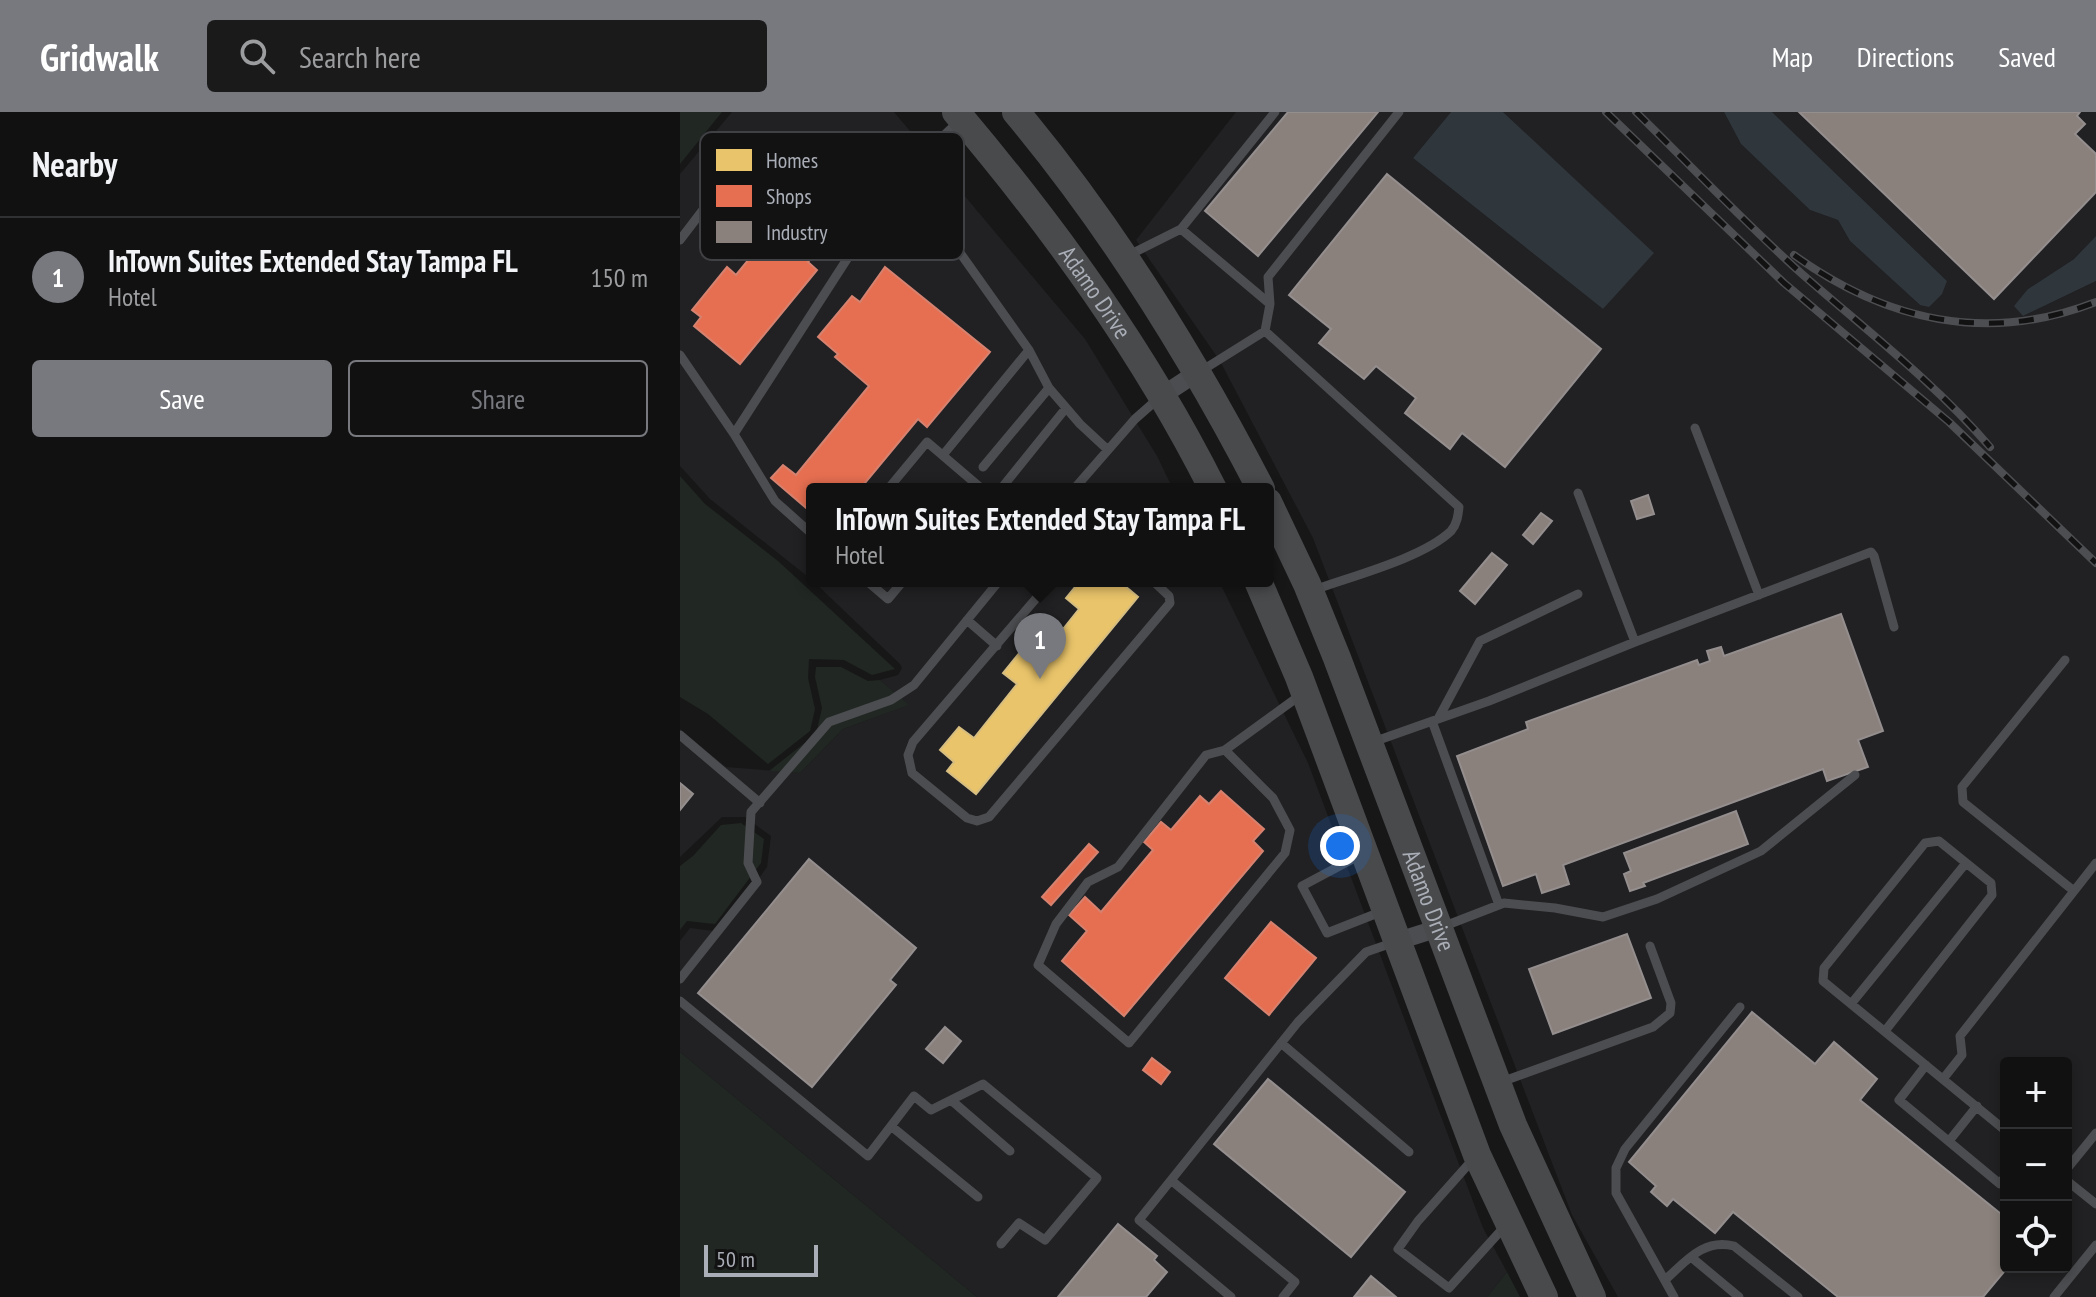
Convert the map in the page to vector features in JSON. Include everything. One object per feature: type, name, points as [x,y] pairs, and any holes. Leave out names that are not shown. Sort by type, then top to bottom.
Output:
[{"type":"main road","name":"Adamo Drive","points":[[1016,112],[1068,175],[1124,257],[1198,372],[1258,483]]},
{"type":"main road","name":"Adamo Drive","points":[[959,115],[1091,285],[1163,395],[1210,483]]},
{"type":"main road","name":"Adamo Drive","points":[[1274,515],[1310,591],[1546,1202],[1592,1297]]},
{"type":"main road","name":"Adamo Drive","points":[[1260,587],[1365,852],[1477,1155],[1544,1297]]},
{"type":"street","points":[[1163,395],[1198,372]]},
{"type":"street","points":[[1398,941],[1439,928]]},
{"type":"lane","points":[[1124,257],[1181,229],[1275,112]]},
{"type":"lane","points":[[1198,372],[1265,331],[1270,304],[1268,277],[1399,112]]},
{"type":"lane","points":[[943,132],[959,115]]},
{"type":"lane","points":[[680,240],[700,214]]},
{"type":"lane","points":[[1181,229],[1270,304]]},
{"type":"lane","points":[[964,258],[1029,350],[1049,388],[1108,450]]},
{"type":"lane","points":[[734,434],[845,260]]},
{"type":"lane","points":[[1265,331],[1459,507],[1452,530],[1418,552],[1310,591]]},
{"type":"lane","points":[[943,455],[1029,350]]},
{"type":"lane","points":[[680,355],[775,501],[806,529]]},
{"type":"lane","points":[[983,467],[1049,388]]},
{"type":"lane","points":[[1079,483],[1135,419],[1163,395]]},
{"type":"lane","points":[[1006,483],[1066,408]]},
{"type":"lane","points":[[1695,428],[1759,595]]},
{"type":"lane","points":[[893,483],[927,442],[974,483]]},
{"type":"lane","points":[[1578,493],[1635,642]]},
{"type":"lane","points":[[1370,743],[1871,552],[1894,627]]},
{"type":"lane","points":[[874,587],[888,599],[898,587]]},
{"type":"lane","points":[[680,979],[757,882],[748,863],[751,812],[829,722],[891,700],[914,685],[994,587]]},
{"type":"lane","points":[[1046,587],[913,742],[908,755],[912,773],[967,818],[977,821],[989,817],[1170,603],[1169,596],[1159,587]]},
{"type":"lane","points":[[1499,905],[1435,720],[1480,641],[1578,594]]},
{"type":"lane","points":[[967,620],[997,646]]},
{"type":"lane","points":[[2065,660],[1962,787],[1963,802],[2074,891]]},
{"type":"lane","points":[[1225,750],[1273,798],[1290,830],[1285,853],[1129,1043],[1038,965],[1056,924],[1088,882],[1118,867],[1206,755],[1225,750],[1304,692]]},
{"type":"lane","points":[[680,735],[760,803]]},
{"type":"lane","points":[[1439,928],[1504,903],[1603,917],[1657,899],[1761,851],[1855,775]]},
{"type":"lane","points":[[1885,1031],[1992,895],[1991,883],[1939,841],[1925,843],[1824,968],[1823,981],[2004,1129]]},
{"type":"lane","points":[[1365,852],[1302,886],[1327,933],[1387,910]]},
{"type":"lane","points":[[1851,1004],[1966,863]]},
{"type":"lane","points":[[1943,1079],[1962,1055],[1960,1036],[2096,863]]},
{"type":"lane","points":[[1231,1297],[1139,1220],[1281,1043],[1366,952],[1398,941]]},
{"type":"lane","points":[[1498,1083],[1653,1027],[1670,1013],[1671,1003],[1650,946]]},
{"type":"lane","points":[[680,1001],[868,1156],[914,1096],[931,1110],[983,1084],[1097,1178],[1045,1240],[1019,1223],[1001,1244]]},
{"type":"lane","points":[[1674,1297],[1616,1193],[1616,1168],[1625,1149],[1740,1007]]},
{"type":"lane","points":[[1281,1043],[1409,1152]]},
{"type":"lane","points":[[1926,1065],[1899,1100],[2000,1179]]},
{"type":"lane","points":[[951,1100],[1010,1151]]},
{"type":"lane","points":[[1949,1141],[1977,1106]]},
{"type":"lane","points":[[891,1126],[978,1197]]},
{"type":"lane","points":[[2072,1163],[2096,1133]]},
{"type":"lane","points":[[1477,1155],[1418,1221],[1398,1249],[1449,1288],[1507,1223]]},
{"type":"lane","points":[[1172,1181],[1295,1282],[1283,1297]]},
{"type":"lane","points":[[2072,1185],[2096,1204]]},
{"type":"lane","points":[[1665,1280],[1704,1246],[1722,1243],[1734,1246],[1798,1297]]},
{"type":"lane","points":[[2054,1297],[2096,1245]]},
{"type":"lane","points":[[1691,1257],[1739,1297]]},
{"type":"shaded area","points":[[680,112],[722,112],[706,132],[700,132],[700,139],[680,164]]},
{"type":"shaded area","points":[[732,112],[894,112],[911,132],[715,132]]},
{"type":"shaded area","points":[[1236,112],[1451,112],[1413,158],[1603,309],[1653,253],[1503,112],[1724,112],[1741,144],[1810,210],[1838,220],[1850,241],[1920,305],[1947,281],[1772,112],[2096,112],[2096,236],[2074,259],[2028,289],[2023,316],[2096,281],[2096,1297],[1618,1297],[1572,1215],[1313,538],[1220,361],[1136,240]]},
{"type":"shaded area","points":[[1451,112],[1503,112],[1654,253],[1603,309],[1413,158]]},
{"type":"shaded area","points":[[1724,112],[1772,112],[1947,281],[1942,294],[1929,307],[1920,305],[1850,241],[1838,220],[1810,210],[1741,144]]},
{"type":"shaded area","points":[[700,150],[700,260],[964,260],[964,195],[1085,339],[1157,456],[1170,483],[806,483],[806,575],[710,499],[680,466],[680,174]]},
{"type":"shaded area","points":[[2096,236],[2096,281],[2023,316],[2014,306],[2028,289],[2074,259]]},
{"type":"shaded area","points":[[680,476],[705,504],[778,561],[895,669],[872,675],[844,660],[809,659],[808,678],[815,709],[810,731],[768,764],[708,714],[680,697]]},
{"type":"shaded area","points":[[819,587],[1222,587],[1308,763],[1483,1228],[1507,1272],[1487,1297],[977,1297],[680,1052],[680,941],[690,928],[714,931],[746,896],[767,867],[771,836],[745,817],[722,817],[680,857],[680,729],[726,767],[800,773],[843,729],[908,705],[880,680],[898,675],[902,668]]},
{"type":"shaded area","points":[[816,667],[841,667],[868,681],[880,680],[909,705],[843,729],[800,773],[769,771],[816,734],[822,708],[815,677]]},
{"type":"shaded area","points":[[741,823],[764,839],[761,863],[715,924],[687,921],[680,930],[680,866],[721,825]]},
{"type":"shaded area","points":[[680,1052],[977,1297],[680,1297]]},
{"type":"shaded area","points":[[1507,1272],[1520,1297],[1487,1297]]},
{"type":"building: Homes","points":[[1075,587],[1126,587],[1138,597],[976,794],[947,771],[954,762],[940,750],[959,727],[974,738],[1017,684],[1003,673],[1021,651],[1036,663],[1079,609],[1066,598]]},
{"type":"building: Shops","points":[[748,260],[810,260],[808,262],[817,270],[740,364],[694,326],[701,317],[692,310],[727,267],[736,275]]},
{"type":"building: Shops","points":[[885,267],[990,352],[927,427],[918,419],[865,483],[806,483],[806,508],[771,478],[783,465],[796,475],[869,386],[835,357],[838,354],[818,337],[852,296],[860,302]]},
{"type":"building: Shops","points":[[1221,791],[1264,829],[1253,841],[1263,851],[1124,1016],[1062,961],[1087,931],[1069,915],[1085,897],[1101,912],[1153,850],[1144,842],[1161,822],[1171,830],[1200,796],[1209,804]]},
{"type":"building: Shops","points":[[1089,844],[1098,852],[1051,905],[1042,897]]},
{"type":"building: Shops","points":[[1271,922],[1316,958],[1269,1015],[1225,978]]},
{"type":"building: Shops","points":[[1152,1058],[1170,1072],[1161,1084],[1143,1070]]},
{"type":"building: Industry","points":[[1288,112],[1378,112],[1258,256],[1205,211]]},
{"type":"building: Industry","points":[[1799,112],[2080,112],[2077,116],[2085,124],[2075,134],[2096,154],[2096,192],[1994,299]]},
{"type":"building: Industry","points":[[1387,174],[1601,349],[1505,467],[1462,433],[1450,449],[1405,413],[1416,398],[1376,366],[1364,379],[1319,343],[1331,329],[1289,295]]},
{"type":"building: Industry","points":[[1648,495],[1654,514],[1637,519],[1631,501]]},
{"type":"building: Industry","points":[[1541,513],[1552,521],[1533,544],[1523,535]]},
{"type":"building: Industry","points":[[1492,553],[1507,565],[1475,604],[1460,591]]},
{"type":"building: Industry","points":[[1841,614],[1883,731],[1858,740],[1868,767],[1827,781],[1823,769],[1563,865],[1569,884],[1542,893],[1536,874],[1503,886],[1457,756],[1528,729],[1526,722],[1697,660],[1699,665],[1710,661],[1707,651],[1721,647],[1724,656]]},
{"type":"building: Industry","points":[[680,783],[693,794],[680,810]]},
{"type":"building: Industry","points":[[1736,811],[1748,844],[1643,883],[1645,886],[1630,891],[1624,874],[1631,871],[1624,853]]},
{"type":"building: Industry","points":[[809,859],[916,948],[890,980],[896,985],[812,1087],[698,993]]},
{"type":"building: Industry","points":[[1627,934],[1651,998],[1553,1034],[1529,969]]},
{"type":"building: Industry","points":[[1752,1012],[1815,1064],[1834,1042],[1877,1079],[1860,1100],[2000,1213],[2000,1273],[2003,1273],[1983,1297],[1838,1297],[1733,1212],[1715,1233],[1673,1199],[1667,1206],[1651,1192],[1656,1186],[1629,1162]]},
{"type":"building: Industry","points":[[945,1027],[961,1041],[943,1063],[926,1049]]},
{"type":"building: Industry","points":[[1268,1079],[1405,1192],[1351,1257],[1214,1144]]},
{"type":"building: Industry","points":[[1118,1224],[1157,1256],[1154,1260],[1167,1272],[1146,1297],[1058,1297]]},
{"type":"building: Industry","points":[[1371,1276],[1396,1297],[1354,1297]]},
{"type":"railway","points":[[1606,112],[1784,283],[1949,422],[2096,563]]},
{"type":"railway","points":[[1636,112],[1759,234],[1923,378],[1990,447]]},
{"type":"railway","points":[[1794,255],[1829,278],[1865,296],[1939,319],[1977,323],[2016,322],[2056,315],[2096,302]]},
{"type":"place","name":"InTown Suites Extended Stay Tampa FL","points":[[1040,679]]}]
